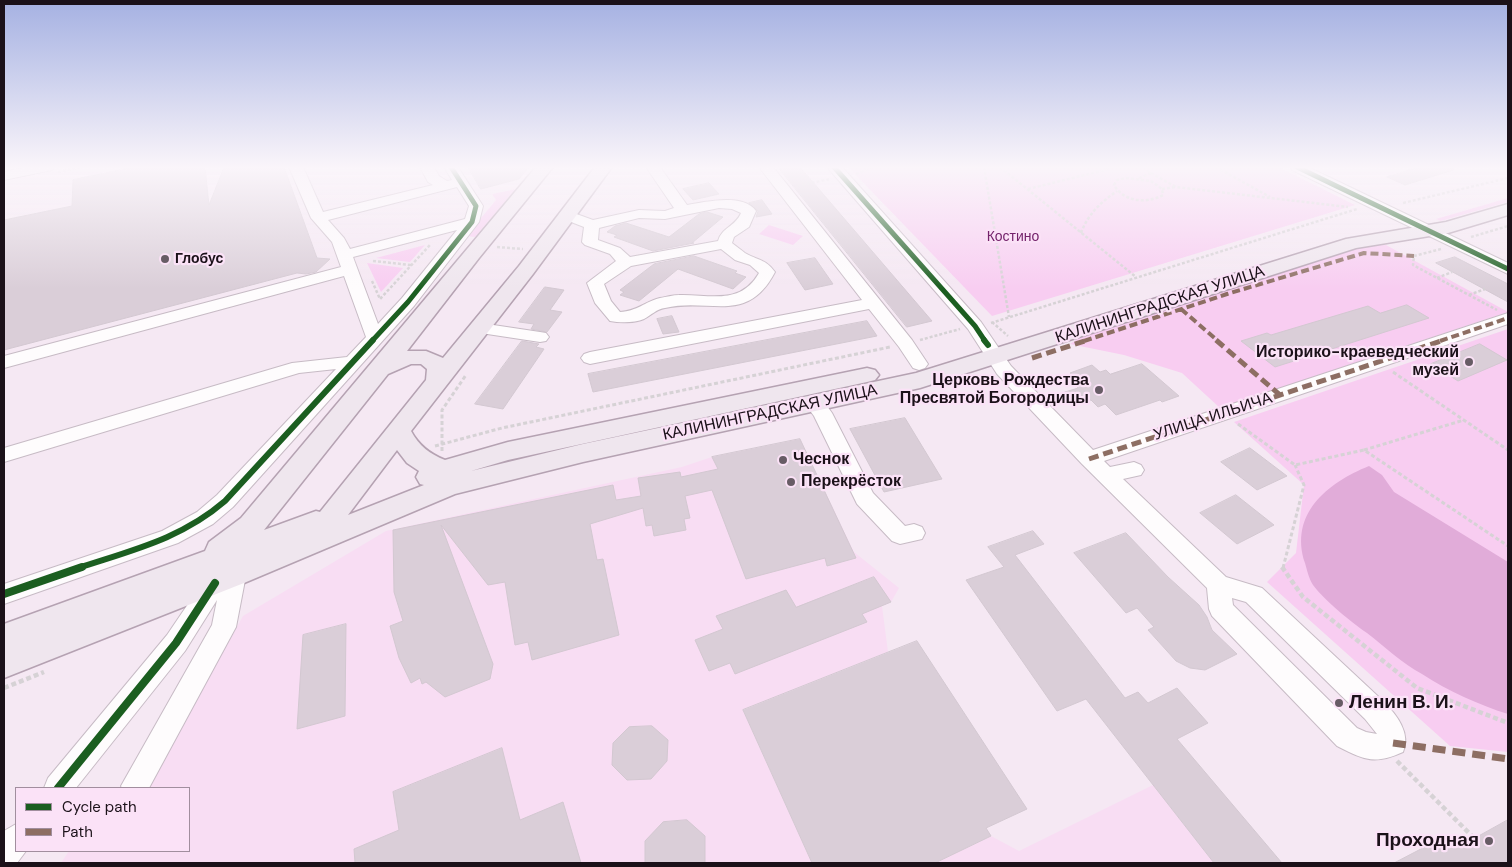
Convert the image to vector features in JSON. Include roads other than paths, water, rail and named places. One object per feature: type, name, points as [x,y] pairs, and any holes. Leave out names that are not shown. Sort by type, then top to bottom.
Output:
[{"type":"main road","points":[[251,526],[511,207]]},
{"type":"main road","points":[[315,540],[331,516],[572,207]]},
{"type":"main road","name":"КАЛИНИНГРАДСКАЯ УЛИЦА","points":[[4,644],[315,540],[430,492],[583,453],[920,380],[1118,302],[1332,238],[1454,207]]},
{"type":"main road","name":"КАЛИНИНГРАДСКАЯ УЛИЦА","points":[[214,575],[277,537],[470,461],[526,447],[919,364],[992,351],[1353,243],[1429,231],[1508,209]]},
{"type":"main road","points":[[419,322],[417,330],[419,338],[422,343],[428,346],[452,344],[477,331]]},
{"type":"main road","points":[[376,373],[391,364],[408,358],[422,356],[434,360],[439,367],[437,382]]},
{"type":"main road","points":[[398,430],[413,456],[427,465],[445,470]]},
{"type":"main road","name":"КАЛИНИНГРАДСКАЯ УЛИЦА","points":[[214,575],[251,526],[277,537],[315,540]]},
{"type":"street","points":[[313,207],[318,218],[335,236],[347,262],[374,338]]},
{"type":"street","points":[[318,218],[354,207]]},
{"type":"street","points":[[4,594],[170,537],[205,518],[225,501],[408,302],[472,222],[476,207]]},
{"type":"street","points":[[566,215],[592,225],[639,214],[665,215],[698,207]]},
{"type":"street","points":[[724,244],[727,235],[744,224],[749,211],[740,207]]},
{"type":"street","points":[[797,207],[872,304],[906,344],[919,364]]},
{"type":"street","points":[[870,207],[975,326],[1004,370],[1097,467],[1218,584],[1254,595],[1374,710],[1388,725],[1394,743],[1384,748],[1368,748],[1346,736],[1221,609],[1218,584]]},
{"type":"street","points":[[1381,207],[1429,231],[1463,240],[1508,269]]},
{"type":"street","points":[[4,362],[347,262],[472,222]]},
{"type":"street","points":[[592,225],[590,242],[615,251],[626,262]]},
{"type":"street","points":[[724,244],[741,257],[756,262],[767,272],[760,285],[747,296],[728,302],[678,300],[657,304],[637,316],[616,317],[603,304],[595,283],[626,262],[724,244]]},
{"type":"street","points":[[590,358],[872,304]]},
{"type":"street","name":"УЛИЦА ИЛЬИЧА","points":[[1097,467],[1223,414],[1378,362],[1504,315]]},
{"type":"street","points":[[477,331],[540,336]]},
{"type":"street","points":[[4,454],[298,367],[352,362]]},
{"type":"street","points":[[815,404],[875,500],[900,535],[914,533]]},
{"type":"street","points":[[1097,467],[1134,470]]},
{"type":"street","points":[[135,786],[224,627],[214,575]]},
{"type":"street","points":[[59,787],[176,643],[214,575]]},
{"type":"street","points":[[4,855],[15,840]]},
{"type":"place","name":"Глобус","points":[[165,259]]},
{"type":"place","name":"Историко-краеведческий музей","points":[[1469,362]]},
{"type":"place","name":"Церковь Рождества Пресвятой Богородицы","points":[[1099,390]]},
{"type":"place","name":"Чеснок","points":[[783,460]]},
{"type":"place","name":"Перекрёсток","points":[[791,482]]},
{"type":"place","name":"Ленин В. И.","points":[[1339,703]]},
{"type":"place","name":"Проходная","points":[[1489,841]]},
{"type":"park label","name":"Костино","points":[[1013,237]]}]
